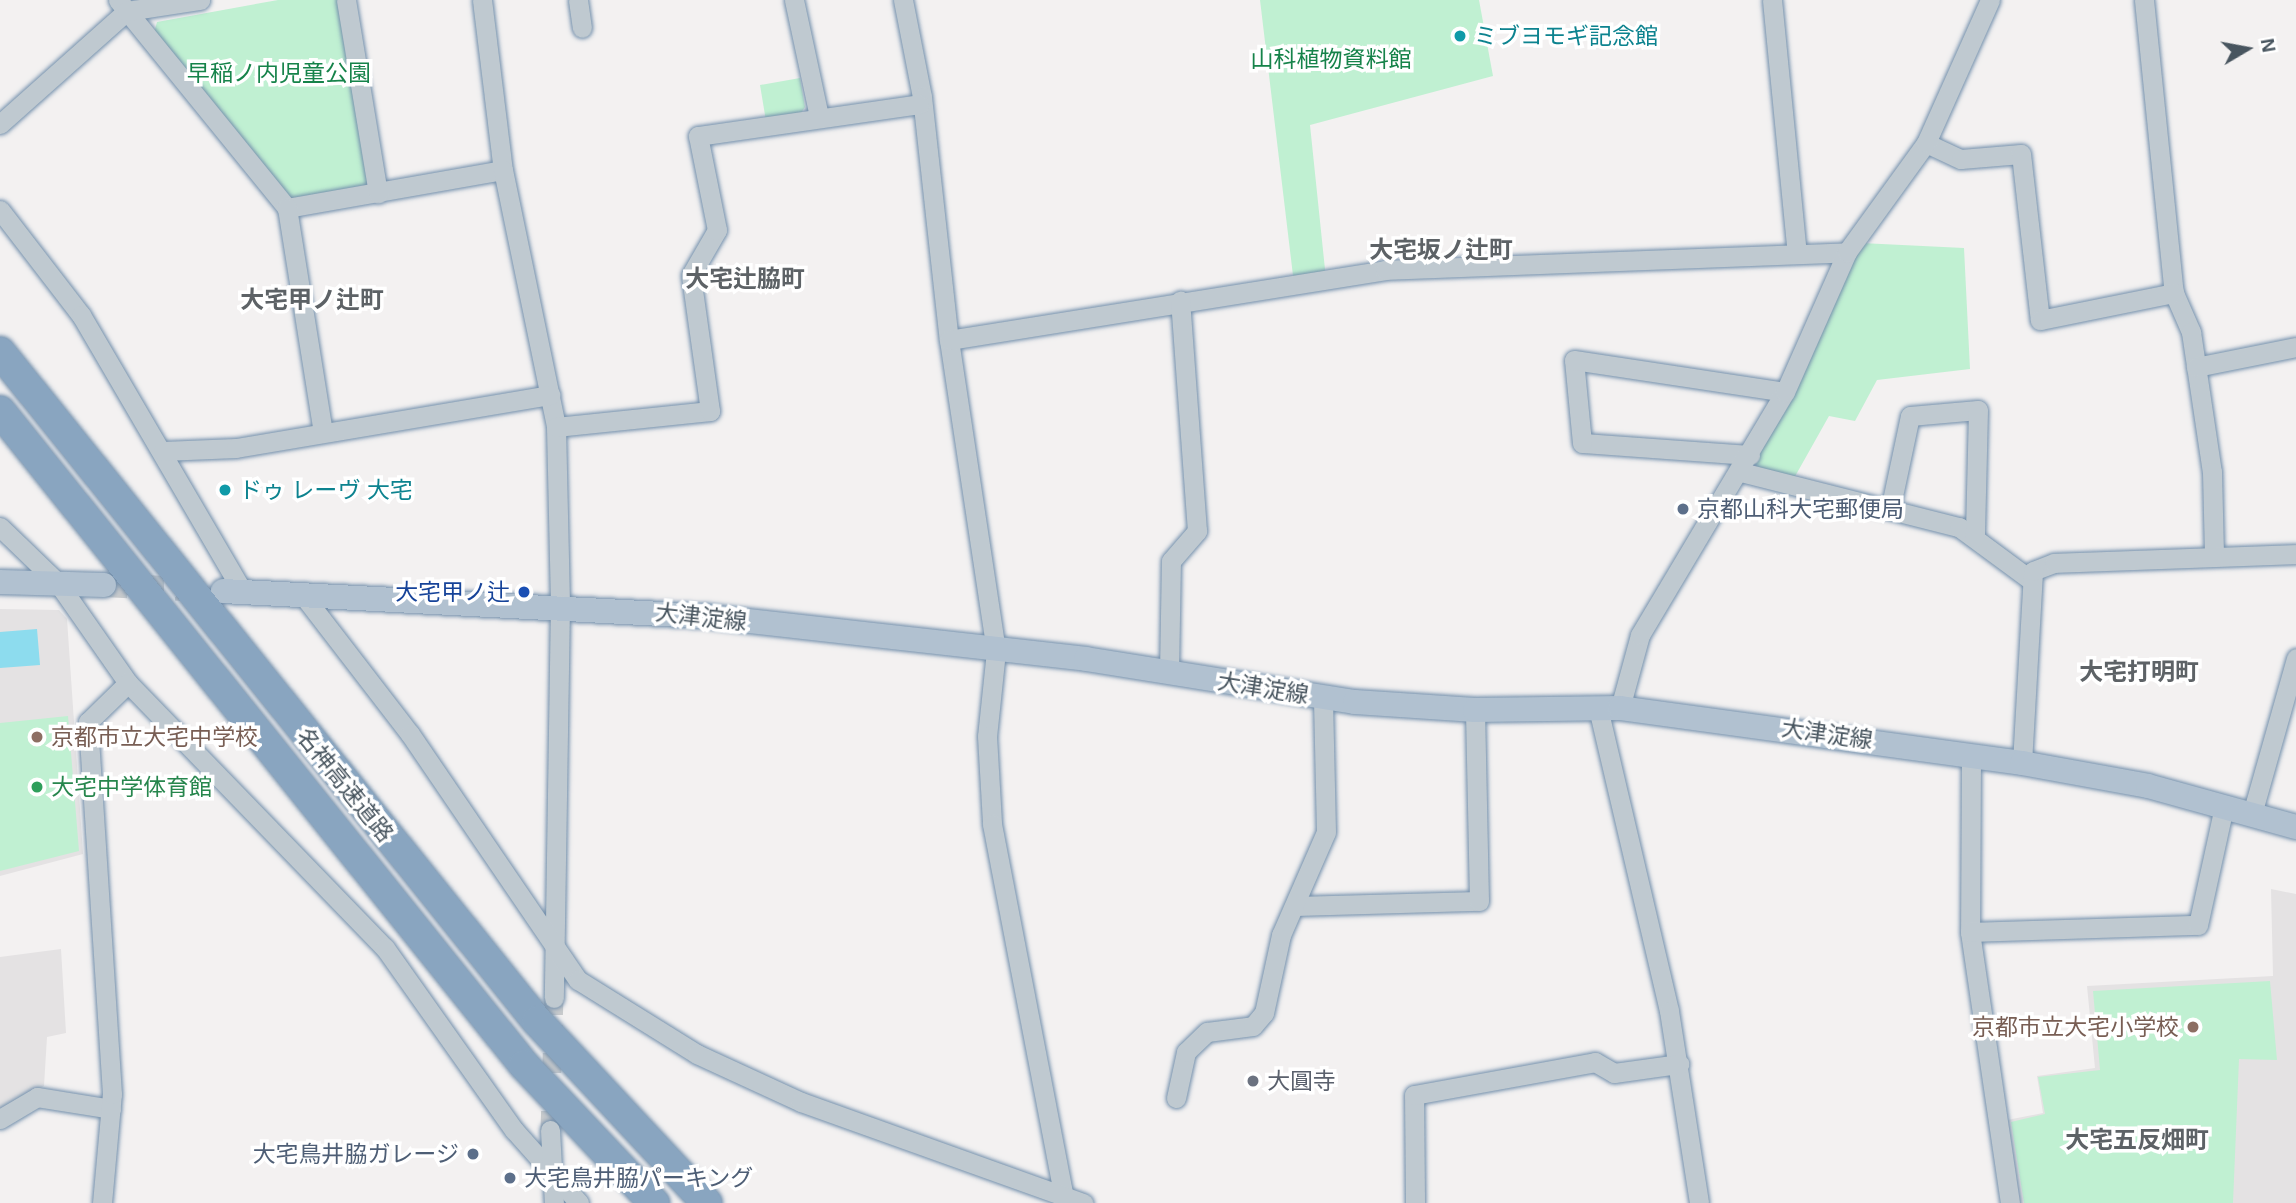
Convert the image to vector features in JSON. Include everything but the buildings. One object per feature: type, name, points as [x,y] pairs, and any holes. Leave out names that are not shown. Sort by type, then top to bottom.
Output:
[{"type":"highway","name":"名神高速道路","points":[[0,352],[537,1021],[707,1203]]},
{"type":"highway","name":"名神高速道路","points":[[0,411],[524,1065],[654,1203]]},
{"type":"main road","points":[[0,582],[104,585]]},
{"type":"main road","name":"大津淀線","points":[[233,591],[306,599],[560,604],[996,651],[1169,673],[1322,698],[1475,710],[1609,708],[2022,763],[2224,807],[2296,827]]},
{"type":"street","points":[[0,124],[123,6],[200,0]]},
{"type":"street","points":[[346,0],[378,193]]},
{"type":"street","points":[[482,0],[503,170],[551,395],[555,427],[560,604],[554,998]]},
{"type":"street","points":[[578,0],[582,28]]},
{"type":"street","points":[[794,0],[818,117]]},
{"type":"street","points":[[903,0],[949,340],[996,651],[987,737],[992,824],[1064,1200]]},
{"type":"street","points":[[1772,0],[1797,254]]},
{"type":"street","points":[[1699,1203],[1679,1064],[1609,708],[1640,635],[1746,464],[1785,392],[1847,252],[1926,143],[1990,0]]},
{"type":"street","points":[[2144,0],[2174,293],[2191,332],[2213,472],[2214,553]]},
{"type":"street","points":[[123,6],[287,208],[323,432]]},
{"type":"street","points":[[555,427],[710,411],[691,275],[717,230],[698,136],[919,104]]},
{"type":"street","points":[[1926,143],[1961,159],[2021,154],[2040,320],[2174,293]]},
{"type":"street","points":[[287,208],[503,170]]},
{"type":"street","points":[[0,210],[81,315],[163,451],[233,591]]},
{"type":"street","points":[[949,340],[1385,270],[1847,252]]},
{"type":"street","points":[[1169,673],[1171,561],[1196,531],[1180,301]]},
{"type":"street","points":[[2196,367],[2296,347]]},
{"type":"street","points":[[1785,392],[1574,360],[1583,443],[1746,464],[1975,537],[2031,580]]},
{"type":"street","points":[[163,451],[236,448],[551,395]]},
{"type":"street","points":[[1890,510],[1910,416],[1978,410],[1975,537]]},
{"type":"street","points":[[0,527],[58,583],[128,683],[385,948],[552,1174],[579,1203]]},
{"type":"street","points":[[2022,763],[2033,572],[2054,563],[2214,553],[2296,554]]},
{"type":"street","points":[[306,599],[554,941],[578,980],[697,1054],[801,1102],[1064,1200],[1083,1203]]},
{"type":"street","points":[[2252,814],[2296,658]]},
{"type":"street","points":[[102,1203],[111,1109],[88,722],[128,683]]},
{"type":"street","points":[[1176,1098],[1186,1052],[1207,1032],[1253,1026],[1264,1013],[1281,935],[1296,906],[1326,832],[1322,698]]},
{"type":"street","points":[[1296,906],[1479,901],[1475,710]]},
{"type":"street","points":[[1971,755],[1970,932],[2010,1203]]},
{"type":"street","points":[[1970,932],[2198,925],[2224,807]]},
{"type":"street","points":[[1415,1203],[1414,1095],[1595,1062],[1614,1073],[1679,1064]]},
{"type":"street","points":[[0,1119],[37,1097],[111,1109]]},
{"type":"street","points":[[550,1130],[554,1203]]},
{"type":"shaded area","name":"京都市立大宅中学校","points":[[0,609],[59,610],[67,619],[83,854],[0,876]]},
{"type":"shaded area","name":"京都市立大宅小学校","points":[[2271,889],[2296,894],[2296,1203],[2020,1203],[2007,1120],[2043,1113],[2037,1076],[2095,1068],[2087,986],[2273,976]]},
{"type":"shaded area","points":[[61,949],[66,1033],[47,1037],[44,1086],[0,1109],[0,957]]},
{"type":"green space","name":"早稲ノ内児童公園","points":[[278,0],[339,0],[372,180],[365,189],[294,202],[154,33],[157,22]]},
{"type":"green space","name":"山科植物資料館","points":[[1260,0],[1479,0],[1493,76],[1310,125],[1326,279],[1294,284]]},
{"type":"green space","points":[[800,78],[805,107],[799,116],[766,121],[760,85]]},
{"type":"green space","points":[[1861,243],[1964,248],[1970,369],[1877,380],[1855,421],[1829,416],[1793,480],[1758,472],[1754,461]]},
{"type":"green space","name":"大宅中学体育館","points":[[68,716],[79,851],[0,871],[0,723]]},
{"type":"green space","name":"京都市立大宅小学校","points":[[2270,981],[2277,1060],[2239,1059],[2233,1203],[2024,1203],[2011,1122],[2045,1114],[2038,1077],[2100,1070],[2093,991]]},
{"type":"water","points":[[37,629],[40,665],[0,668],[0,632]]},
{"type":"tunnel","points":[[104,585],[204,590]]},
{"type":"tunnel","points":[[550,1130],[554,998]]},
{"type":"place","name":"ミブヨモギ記念館","points":[[1460,36]]},
{"type":"place","name":"ドゥ レーヴ 大宅","points":[[225,490]]},
{"type":"place","name":"京都山科大宅郵便局","points":[[1683,509]]},
{"type":"place","name":"大宅甲ノ辻","points":[[524,592]]},
{"type":"place","name":"京都市立大宅中学校","points":[[37,737]]},
{"type":"place","name":"大宅中学体育館","points":[[37,787]]},
{"type":"place","name":"京都市立大宅小学校","points":[[2193,1027]]},
{"type":"place","name":"大圓寺","points":[[1253,1081]]},
{"type":"place","name":"大宅鳥井脇ガレージ","points":[[473,1154]]},
{"type":"place","name":"大宅鳥井脇パーキング","points":[[510,1178]]},
{"type":"district","name":"大宅坂ノ辻町","points":[[1441,250]]},
{"type":"district","name":"大宅辻脇町","points":[[745,279]]},
{"type":"district","name":"大宅甲ノ辻町","points":[[312,300]]},
{"type":"district","name":"大宅打明町","points":[[2139,672]]},
{"type":"district","name":"大宅五反畑町","points":[[2137,1140]]}]
